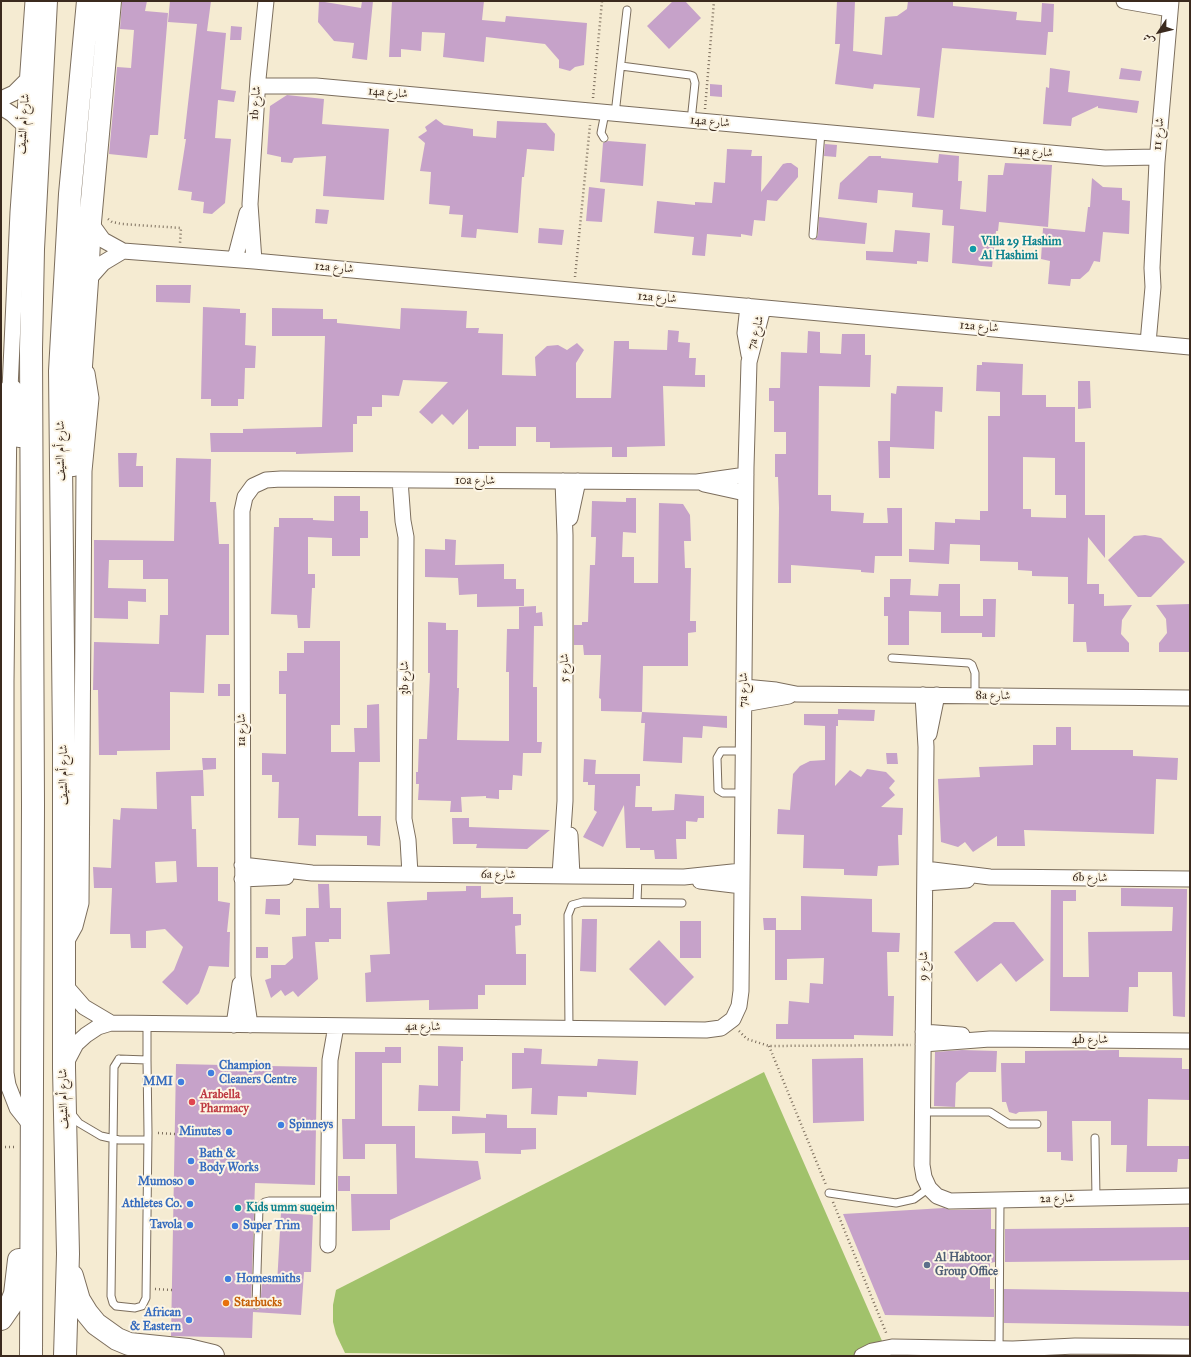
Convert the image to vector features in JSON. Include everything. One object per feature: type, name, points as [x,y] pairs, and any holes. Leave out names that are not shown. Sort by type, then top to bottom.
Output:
[{"type":"main road","name":"شارع أم الشيف","points":[[30,1356],[33,805],[31,349],[34,234],[46,1]]},
{"type":"main road","name":"شارع أم الشيف","points":[[65,1356],[68,1254],[64,1102],[64,743],[60,371],[70,194],[88,1]]},
{"type":"main road","points":[[61,544],[71,512],[81,358],[88,281],[98,220],[110,1]]},
{"type":"main road","points":[[11,390],[17,412],[19,436],[19,640],[24,780],[26,794],[33,805]]},
{"type":"main road","points":[[1,1319],[10,1306],[16,1287],[22,1200],[31,1166]]},
{"type":"main road","points":[[31,1166],[41,1193],[44,1356]]},
{"type":"main road","points":[[68,1254],[74,1286],[79,1300],[87,1313],[106,1332],[129,1344],[188,1350],[213,1356]]},
{"type":"street","name":"شارع أم الشيف","points":[[32,1127],[17,1108],[8,1085],[6,1072],[5,499],[18,212],[33,1]]},
{"type":"street","name":"1b شارع","points":[[254,261],[250,204],[258,80],[266,1]]},
{"type":"street","points":[[1124,1],[1170,5]]},
{"type":"street","name":"شارع 11","points":[[1143,342],[1152,268],[1157,163],[1170,5]]},
{"type":"street","points":[[1,100],[14,93],[27,80]]},
{"type":"street","name":"14a شارع","points":[[258,80],[301,81],[316,86],[1157,163]]},
{"type":"street","points":[[1,107],[12,114],[25,126]]},
{"type":"street","name":"1b شارع","points":[[235,259],[250,204]]},
{"type":"street","name":"12a شارع","points":[[98,220],[103,240],[123,251],[235,259],[1190,347]]},
{"type":"street","points":[[88,281],[103,263],[123,251]]},
{"type":"street","name":"7a شارع","points":[[733,1019],[739,1006],[741,991],[745,493],[750,358],[745,333],[756,307]]},
{"type":"street","points":[[63,947],[75,926],[82,903],[84,471],[91,398],[90,384],[81,358]]},
{"type":"street","name":"10a شارع","points":[[253,486],[266,480],[281,479],[700,482],[746,475]]},
{"type":"street","name":"3b شارع","points":[[404,874],[408,840],[404,819],[406,537],[409,522],[406,480]]},
{"type":"street","name":"شارع 5","points":[[566,876],[570,822],[565,801],[565,535],[570,481]]},
{"type":"street","name":"10a شارع","points":[[700,482],[745,493]]},
{"type":"street","name":"1a شارع","points":[[234,1025],[242,976],[242,511],[245,497],[253,486]]},
{"type":"street","name":"8a شارع","points":[[744,687],[776,690],[796,694],[1190,698]]},
{"type":"street","name":"8a شارع","points":[[744,704],[796,694]]},
{"type":"street","name":"شارع 9","points":[[929,1188],[924,1177],[922,1165],[926,742],[933,722],[930,695]]},
{"type":"street","name":"6a شارع","points":[[242,872],[684,877],[742,871]]},
{"type":"street","name":"6b شارع","points":[[925,876],[1190,879]]},
{"type":"street","name":"6a شارع","points":[[684,877],[742,886]]},
{"type":"street","name":"1a شارع","points":[[242,976],[250,1025]]},
{"type":"street","name":"4a شارع","points":[[64,984],[84,1007],[111,1023]]},
{"type":"street","name":"4a شارع","points":[[64,1068],[76,1044],[98,1028],[111,1023],[706,1030],[721,1028],[733,1019]]},
{"type":"street","points":[[328,1245],[329,1026]]},
{"type":"street","name":"4b شارع","points":[[923,1038],[975,1036],[990,1039],[1190,1041]]},
{"type":"street","name":"2a شارع","points":[[929,1188],[937,1196],[950,1201],[1190,1196]]},
{"type":"street","points":[[862,1356],[872,1351],[892,1347],[999,1349],[1076,1346],[1190,1347]]},
{"type":"lane","points":[[604,138],[602,133],[604,112],[621,66],[627,10]]},
{"type":"lane","points":[[621,66],[693,76],[695,83],[697,121]]},
{"type":"lane","points":[[813,235],[821,132]]},
{"type":"lane","points":[[892,658],[969,663],[972,665],[975,673],[975,696]]},
{"type":"lane","points":[[743,751],[721,751],[717,755],[718,790],[723,793],[743,793]]},
{"type":"lane","points":[[637,902],[638,876]]},
{"type":"lane","points":[[569,1029],[569,909],[577,902],[682,903]]},
{"type":"lane","points":[[147,1024],[148,1136],[145,1302],[139,1308],[120,1307],[116,1306],[111,1300],[115,1064],[123,1059],[147,1060]]},
{"type":"lane","points":[[64,1102],[79,1123],[101,1136],[113,1139],[148,1136]]},
{"type":"lane","points":[[923,1112],[990,1112],[1009,1124],[1037,1124]]},
{"type":"lane","points":[[1095,1138],[1096,1198]]},
{"type":"lane","points":[[829,1193],[896,1203],[914,1199],[929,1188]]},
{"type":"lane","points":[[999,1349],[1000,1200]]},
{"type":"lane","points":[[256,1305],[259,1207],[265,1202],[269,1201],[328,1202]]},
{"type":"path","points":[[574,291],[604,112],[602,1]]},
{"type":"path","points":[[697,121],[714,1]]},
{"type":"path","points":[[98,220],[122,224],[181,228],[180,255]]},
{"type":"path","points":[[733,1019],[738,1030],[747,1039],[769,1046],[923,1038]]},
{"type":"path","points":[[148,1136],[175,1134]]},
{"type":"path","points":[[146,1289],[172,1290]]},
{"type":"green space","points":[[764,1072],[886,1350],[886,1356],[616,1356],[345,1353],[336,1334],[333,1322],[333,1305],[336,1290]]},
{"type":"building","points":[[122,1],[147,1],[145,11],[168,13],[158,135],[150,135],[147,158],[109,154],[117,67],[131,68],[134,30],[120,29]]},
{"type":"building","points":[[170,1],[211,1],[207,31],[226,33],[221,89],[236,91],[234,102],[218,100],[215,138],[231,139],[225,203],[212,214],[203,213],[204,202],[191,200],[192,192],[178,190],[186,139],[184,139],[197,24],[168,22]]},
{"type":"building","points":[[319,1],[361,8],[362,1],[373,1],[367,60],[352,58],[354,43],[334,41],[318,22]]},
{"type":"building","points":[[392,1],[484,1],[482,20],[505,22],[506,16],[587,23],[584,65],[575,67],[570,71],[559,68],[559,60],[545,44],[486,37],[484,62],[443,57],[445,33],[422,32],[421,51],[401,49],[401,57],[389,57]]},
{"type":"building","points":[[673,1],[685,1],[701,18],[669,49],[647,26]]},
{"type":"building","points":[[837,1],[855,1],[853,51],[882,55],[885,17],[897,16],[907,9],[908,1],[953,1],[953,6],[1017,12],[1016,20],[1041,22],[1042,3],[1054,4],[1053,32],[1048,32],[1046,55],[942,48],[934,118],[917,116],[920,88],[874,84],[873,89],[835,84],[840,44],[835,44]]},
{"type":"building","points":[[231,26],[242,27],[241,40],[230,40]]},
{"type":"building","points":[[1050,68],[1070,71],[1068,92],[1139,101],[1137,113],[1098,108],[1098,106],[1072,118],[1071,126],[1043,124],[1046,87],[1049,88]]},
{"type":"building","points":[[1121,68],[1142,71],[1140,81],[1119,79]]},
{"type":"building","points":[[710,84],[722,85],[722,97],[710,96]]},
{"type":"building","points":[[287,95],[324,99],[322,124],[389,129],[384,200],[323,196],[326,156],[294,158],[292,163],[281,162],[281,157],[267,154],[270,106]]},
{"type":"building","points":[[436,119],[444,125],[473,129],[473,136],[496,138],[497,121],[546,123],[555,134],[554,151],[527,149],[524,177],[522,177],[518,233],[477,229],[476,238],[461,237],[463,215],[449,214],[450,206],[429,204],[431,172],[420,171],[425,143],[418,137],[427,131],[425,127]]},
{"type":"building","points":[[608,141],[646,144],[643,186],[600,182],[603,143]]},
{"type":"building","points":[[825,144],[837,145],[836,157],[824,156]]},
{"type":"building","points":[[727,149],[752,150],[751,156],[762,156],[761,192],[783,164],[791,163],[798,168],[798,177],[777,201],[767,200],[765,221],[754,220],[752,236],[741,234],[741,237],[707,234],[705,256],[692,255],[694,237],[654,233],[657,201],[695,205],[695,202],[712,203],[714,182],[725,183]]},
{"type":"building","points":[[939,154],[959,156],[958,181],[962,181],[960,209],[986,212],[988,175],[1003,175],[1005,163],[1052,165],[1048,227],[999,222],[998,231],[996,231],[992,267],[952,263],[954,226],[942,225],[943,210],[912,207],[913,193],[878,190],[877,203],[838,199],[840,183],[869,156],[881,156],[881,158],[938,163]]},
{"type":"building","points":[[1092,178],[1103,187],[1122,188],[1122,200],[1130,201],[1129,234],[1103,232],[1100,262],[1094,261],[1089,271],[1080,279],[1071,279],[1070,286],[1048,284],[1050,261],[1041,259],[1043,228],[1085,232],[1088,207],[1090,207]]},
{"type":"building","points":[[589,187],[605,189],[602,222],[586,221]]},
{"type":"building","points":[[316,209],[329,210],[327,224],[315,223]]},
{"type":"building","points":[[819,217],[867,223],[865,244],[815,240],[818,235]]},
{"type":"building","points":[[539,228],[564,230],[562,245],[538,243]]},
{"type":"building","points":[[895,230],[930,233],[928,262],[917,261],[917,264],[866,260],[866,251],[893,252]]},
{"type":"building","points":[[156,285],[191,285],[190,303],[156,302]]},
{"type":"building","points":[[203,307],[240,309],[240,313],[246,313],[245,345],[256,346],[255,368],[245,368],[244,399],[238,399],[238,406],[211,406],[211,399],[201,399]]},
{"type":"building","points":[[272,308],[323,309],[323,319],[337,319],[337,323],[400,329],[401,308],[467,311],[466,328],[479,328],[478,333],[503,334],[502,375],[536,376],[535,357],[547,346],[558,345],[567,350],[577,343],[584,350],[576,363],[576,398],[611,398],[614,341],[629,341],[629,349],[667,350],[668,330],[679,331],[678,342],[690,343],[689,358],[696,358],[695,375],[705,375],[705,387],[663,386],[665,446],[627,447],[627,457],[612,457],[612,447],[550,448],[550,442],[536,442],[536,427],[516,427],[516,446],[479,446],[479,449],[468,449],[468,409],[453,425],[442,414],[432,424],[419,412],[448,382],[403,380],[399,396],[382,395],[382,407],[372,407],[372,416],[357,416],[357,424],[353,424],[353,452],[296,454],[296,452],[211,452],[210,433],[243,433],[243,429],[322,427],[325,336],[272,336]]},
{"type":"building","points":[[808,331],[820,332],[820,353],[841,354],[842,334],[865,334],[865,355],[871,355],[870,387],[819,386],[818,495],[831,495],[831,511],[864,513],[863,523],[888,523],[887,508],[902,508],[902,556],[875,556],[874,573],[861,572],[861,570],[791,565],[791,583],[778,583],[779,508],[778,477],[775,477],[775,454],[786,454],[786,432],[774,432],[774,401],[769,401],[769,388],[780,388],[781,352],[807,353]]},
{"type":"building","points":[[982,362],[1023,364],[1022,395],[1046,395],[1046,407],[1075,407],[1075,442],[1085,442],[1085,515],[1105,515],[1105,558],[1088,537],[1087,584],[1099,584],[1099,594],[1104,594],[1104,606],[1132,605],[1122,620],[1121,634],[1129,643],[1129,652],[1087,652],[1086,642],[1073,642],[1074,604],[1068,604],[1068,577],[1032,576],[1032,571],[1018,570],[1018,562],[980,561],[980,545],[950,544],[949,564],[909,562],[909,549],[934,550],[935,522],[955,523],[955,519],[980,520],[980,511],[988,511],[988,416],[1000,416],[1000,392],[976,391],[977,365],[982,365]],"holes":[[[1023,457],[1055,458],[1055,495],[1066,495],[1066,518],[1031,517],[1031,509],[1023,509]]]},
{"type":"building","points":[[1078,381],[1090,381],[1091,408],[1078,409]]},
{"type":"building","points":[[897,386],[943,387],[942,412],[935,411],[934,449],[890,447],[890,478],[879,478],[878,441],[890,441],[891,393],[896,394]]},
{"type":"building","points":[[118,453],[137,453],[136,466],[143,466],[143,487],[119,487]]},
{"type":"building","points":[[176,458],[211,459],[210,502],[216,502],[219,544],[229,544],[229,635],[206,635],[204,693],[170,692],[170,750],[117,751],[117,755],[99,755],[98,690],[93,690],[94,642],[159,644],[160,615],[168,615],[168,579],[143,579],[143,560],[109,560],[108,588],[146,589],[146,602],[128,601],[128,619],[94,618],[94,540],[174,541]]},
{"type":"building","points":[[334,496],[360,496],[360,511],[368,511],[368,538],[360,538],[360,556],[332,556],[332,538],[308,537],[308,574],[315,574],[315,588],[312,588],[310,628],[298,628],[297,615],[271,614],[274,527],[279,527],[279,518],[313,518],[313,520],[334,521]]},
{"type":"building","points":[[626,498],[636,498],[636,533],[623,532],[622,557],[634,557],[634,583],[658,583],[659,503],[683,504],[690,515],[691,541],[684,541],[685,568],[691,568],[690,621],[696,621],[696,632],[688,633],[688,666],[643,666],[642,712],[601,711],[601,699],[599,698],[601,655],[584,655],[583,645],[574,645],[574,625],[582,625],[582,622],[588,622],[590,565],[595,565],[596,537],[591,537],[592,501],[626,502]]},
{"type":"building","points":[[1145,535],[1161,538],[1185,562],[1151,597],[1138,597],[1108,560],[1134,536]]},
{"type":"building","points":[[445,539],[456,540],[455,565],[504,564],[504,579],[516,579],[516,589],[524,589],[524,606],[477,607],[477,594],[459,595],[458,578],[425,577],[425,549],[445,550]]},
{"type":"building","points":[[890,579],[911,579],[910,595],[938,596],[939,584],[960,584],[960,616],[983,616],[983,599],[996,599],[995,637],[982,637],[982,633],[941,633],[941,612],[909,611],[909,645],[888,645],[888,616],[884,616],[884,597],[890,597]]},
{"type":"building","points":[[1190,604],[1190,652],[1159,652],[1159,643],[1167,633],[1166,619],[1156,605]]},
{"type":"building","points":[[536,606],[536,613],[542,612],[543,626],[534,626],[533,687],[537,687],[537,742],[542,742],[541,753],[523,753],[522,776],[513,775],[512,790],[499,790],[499,799],[486,798],[486,796],[461,797],[462,812],[450,812],[451,801],[418,800],[419,784],[416,784],[416,772],[418,772],[419,739],[427,739],[430,673],[428,673],[428,622],[446,623],[446,630],[458,630],[457,688],[459,688],[457,740],[509,741],[509,672],[506,672],[507,629],[519,629],[519,607]]},
{"type":"building","points":[[304,641],[340,641],[340,725],[331,725],[331,752],[355,752],[354,728],[367,728],[367,705],[379,704],[380,762],[359,762],[358,816],[381,816],[380,846],[367,845],[367,836],[316,835],[316,846],[298,845],[299,818],[278,818],[279,782],[272,782],[272,775],[262,775],[262,753],[286,754],[286,694],[279,694],[279,671],[287,671],[287,653],[304,653]]},
{"type":"building","points":[[218,684],[230,684],[230,696],[218,696]]},
{"type":"building","points":[[838,709],[875,710],[874,721],[838,720],[838,726],[836,726],[835,786],[850,770],[861,777],[867,769],[886,772],[895,781],[889,788],[895,795],[881,807],[903,808],[902,835],[898,835],[899,865],[878,866],[877,876],[844,875],[844,869],[803,868],[804,835],[777,834],[778,809],[790,810],[793,774],[800,766],[810,761],[825,760],[825,726],[804,725],[804,714],[838,714]]},
{"type":"building","points":[[642,712],[727,716],[727,728],[703,726],[702,738],[683,737],[682,763],[643,761],[645,723],[641,723]]},
{"type":"building","points":[[1056,727],[1071,727],[1071,750],[1133,750],[1133,756],[1178,758],[1177,780],[1156,779],[1154,834],[1024,830],[1025,846],[997,846],[997,836],[973,852],[965,842],[958,847],[941,842],[938,779],[980,777],[979,767],[1033,765],[1033,745],[1056,745]]},
{"type":"building","points":[[886,753],[897,753],[898,764],[887,764]]},
{"type":"building","points":[[202,758],[216,758],[216,769],[203,770]]},
{"type":"building","points":[[584,759],[596,760],[595,774],[640,774],[640,786],[636,786],[635,807],[652,807],[652,811],[674,810],[675,794],[704,796],[704,818],[698,818],[697,822],[686,821],[686,839],[676,839],[677,859],[655,859],[654,850],[626,848],[624,805],[603,847],[583,837],[597,812],[594,810],[595,785],[588,785],[588,782],[583,782]]},
{"type":"building","points":[[203,770],[204,796],[191,796],[192,829],[196,829],[197,867],[218,867],[218,901],[230,903],[227,932],[230,932],[229,967],[209,966],[199,993],[187,1005],[162,982],[174,970],[183,947],[165,929],[146,931],[146,948],[131,948],[130,934],[110,934],[112,888],[94,888],[93,867],[111,868],[113,819],[120,820],[121,808],[157,809],[156,772]],"holes":[[[176,861],[177,882],[156,883],[155,862]]]},
{"type":"building","points":[[452,818],[469,818],[469,827],[550,830],[527,849],[476,848],[477,844],[453,844]]},
{"type":"building","points":[[318,884],[329,884],[330,908],[341,908],[341,939],[329,939],[329,942],[315,942],[318,979],[298,997],[293,991],[285,996],[281,990],[271,998],[265,980],[271,978],[271,965],[285,965],[293,958],[292,937],[306,936],[306,908],[319,908]]},
{"type":"building","points":[[466,886],[481,886],[481,898],[513,897],[513,914],[521,914],[521,925],[515,926],[516,954],[526,954],[526,985],[485,985],[485,995],[478,995],[478,1009],[429,1010],[429,1000],[366,1002],[365,973],[371,972],[370,955],[390,954],[387,902],[427,900],[427,892],[466,891]]},
{"type":"building","points":[[1121,888],[1187,889],[1185,1017],[1173,1016],[1172,972],[1138,972],[1138,987],[1129,987],[1128,1012],[1050,1011],[1051,890],[1076,890],[1076,901],[1063,901],[1063,977],[1089,977],[1088,932],[1172,931],[1173,907],[1121,906]]},
{"type":"building","points":[[801,896],[872,899],[872,932],[900,933],[899,952],[887,952],[888,996],[894,996],[893,1036],[854,1035],[854,1039],[776,1039],[776,1024],[788,1024],[789,1001],[809,1003],[810,983],[823,984],[824,958],[787,959],[787,980],[775,980],[775,930],[801,930]]},
{"type":"building","points":[[266,899],[280,899],[280,915],[265,914]]},
{"type":"building","points":[[763,918],[776,918],[776,930],[764,930]]},
{"type":"building","points":[[582,919],[597,919],[596,972],[580,971]]},
{"type":"building","points":[[680,921],[701,921],[701,958],[680,958]]},
{"type":"building","points":[[994,922],[1014,922],[1044,960],[1016,982],[1001,963],[977,982],[954,952]]},
{"type":"building","points":[[659,940],[694,977],[665,1006],[629,969]]},
{"type":"building","points":[[256,947],[268,947],[268,958],[256,958]]},
{"type":"building","points":[[438,1046],[463,1047],[463,1061],[461,1061],[460,1111],[418,1111],[419,1085],[438,1086]]},
{"type":"building","points":[[385,1047],[401,1047],[401,1063],[382,1063],[382,1126],[415,1126],[415,1158],[478,1161],[481,1179],[390,1220],[390,1230],[352,1231],[351,1194],[397,1194],[396,1144],[365,1144],[365,1159],[343,1159],[342,1119],[355,1119],[355,1052],[385,1052]]},
{"type":"building","points":[[524,1048],[542,1049],[541,1064],[597,1066],[598,1059],[638,1061],[636,1095],[587,1092],[587,1097],[558,1096],[557,1115],[531,1114],[532,1088],[512,1089],[512,1053],[524,1053]]},
{"type":"building","points":[[962,1050],[997,1051],[996,1072],[969,1072],[956,1083],[955,1107],[934,1106],[935,1052]]},
{"type":"building","points":[[1119,1050],[1119,1057],[1182,1058],[1182,1069],[1190,1069],[1190,1100],[1148,1099],[1147,1146],[1190,1146],[1190,1159],[1178,1159],[1177,1172],[1126,1172],[1127,1145],[1111,1145],[1111,1121],[1072,1121],[1073,1161],[1061,1160],[1061,1152],[1047,1152],[1047,1111],[1019,1112],[1016,1114],[1009,1112],[1006,1102],[1002,1102],[1001,1063],[1025,1063],[1025,1051]]},
{"type":"building","points":[[863,1058],[864,1121],[813,1123],[812,1059]]},
{"type":"building","points":[[176,1064],[317,1067],[315,1185],[255,1183],[251,1305],[254,1309],[258,1310],[260,1307],[262,1283],[277,1284],[281,1213],[313,1215],[311,1272],[304,1272],[301,1315],[253,1312],[252,1338],[171,1336]]},
{"type":"building","points":[[486,1114],[507,1115],[507,1128],[536,1128],[536,1149],[521,1150],[521,1154],[485,1153],[485,1133],[452,1134],[452,1116],[486,1118]]},
{"type":"building","points":[[338,1176],[350,1176],[350,1191],[338,1191]]},
{"type":"building","name":"Al Habtoor Group Office","points":[[944,1208],[950,1210],[991,1209],[991,1229],[995,1229],[995,1262],[990,1263],[990,1289],[994,1289],[994,1317],[885,1315],[843,1214]]},
{"type":"building","points":[[1190,1227],[1190,1260],[1005,1262],[1005,1229]]},
{"type":"building","points":[[1004,1289],[1190,1292],[1190,1326],[1004,1323]]},
{"type":"place","name":"Villa 29 Hashim Al Hashimi","points":[[973,249]]},
{"type":"place","name":"Champion Cleaners Centre","points":[[211,1073]]},
{"type":"place","name":"MMI","points":[[181,1082]]},
{"type":"place","name":"Arabella Pharmacy","points":[[192,1102]]},
{"type":"place","name":"Spinneys","points":[[281,1125]]},
{"type":"place","name":"Minutes","points":[[229,1132]]},
{"type":"place","name":"Bath & Body Works","points":[[191,1161]]},
{"type":"place","name":"Mumoso","points":[[191,1182]]},
{"type":"place","name":"Athletes Co.","points":[[190,1204]]},
{"type":"place","name":"Kids umm suqeim","points":[[238,1208]]},
{"type":"place","name":"Tavola","points":[[190,1225]]},
{"type":"place","name":"Super Trim","points":[[235,1226]]},
{"type":"place","name":"Al Habtoor Group Office","points":[[927,1265]]},
{"type":"place","name":"Homesmiths","points":[[228,1279]]},
{"type":"place","name":"Starbucks","points":[[226,1303]]},
{"type":"place","name":"African & Eastern","points":[[189,1320]]}]
